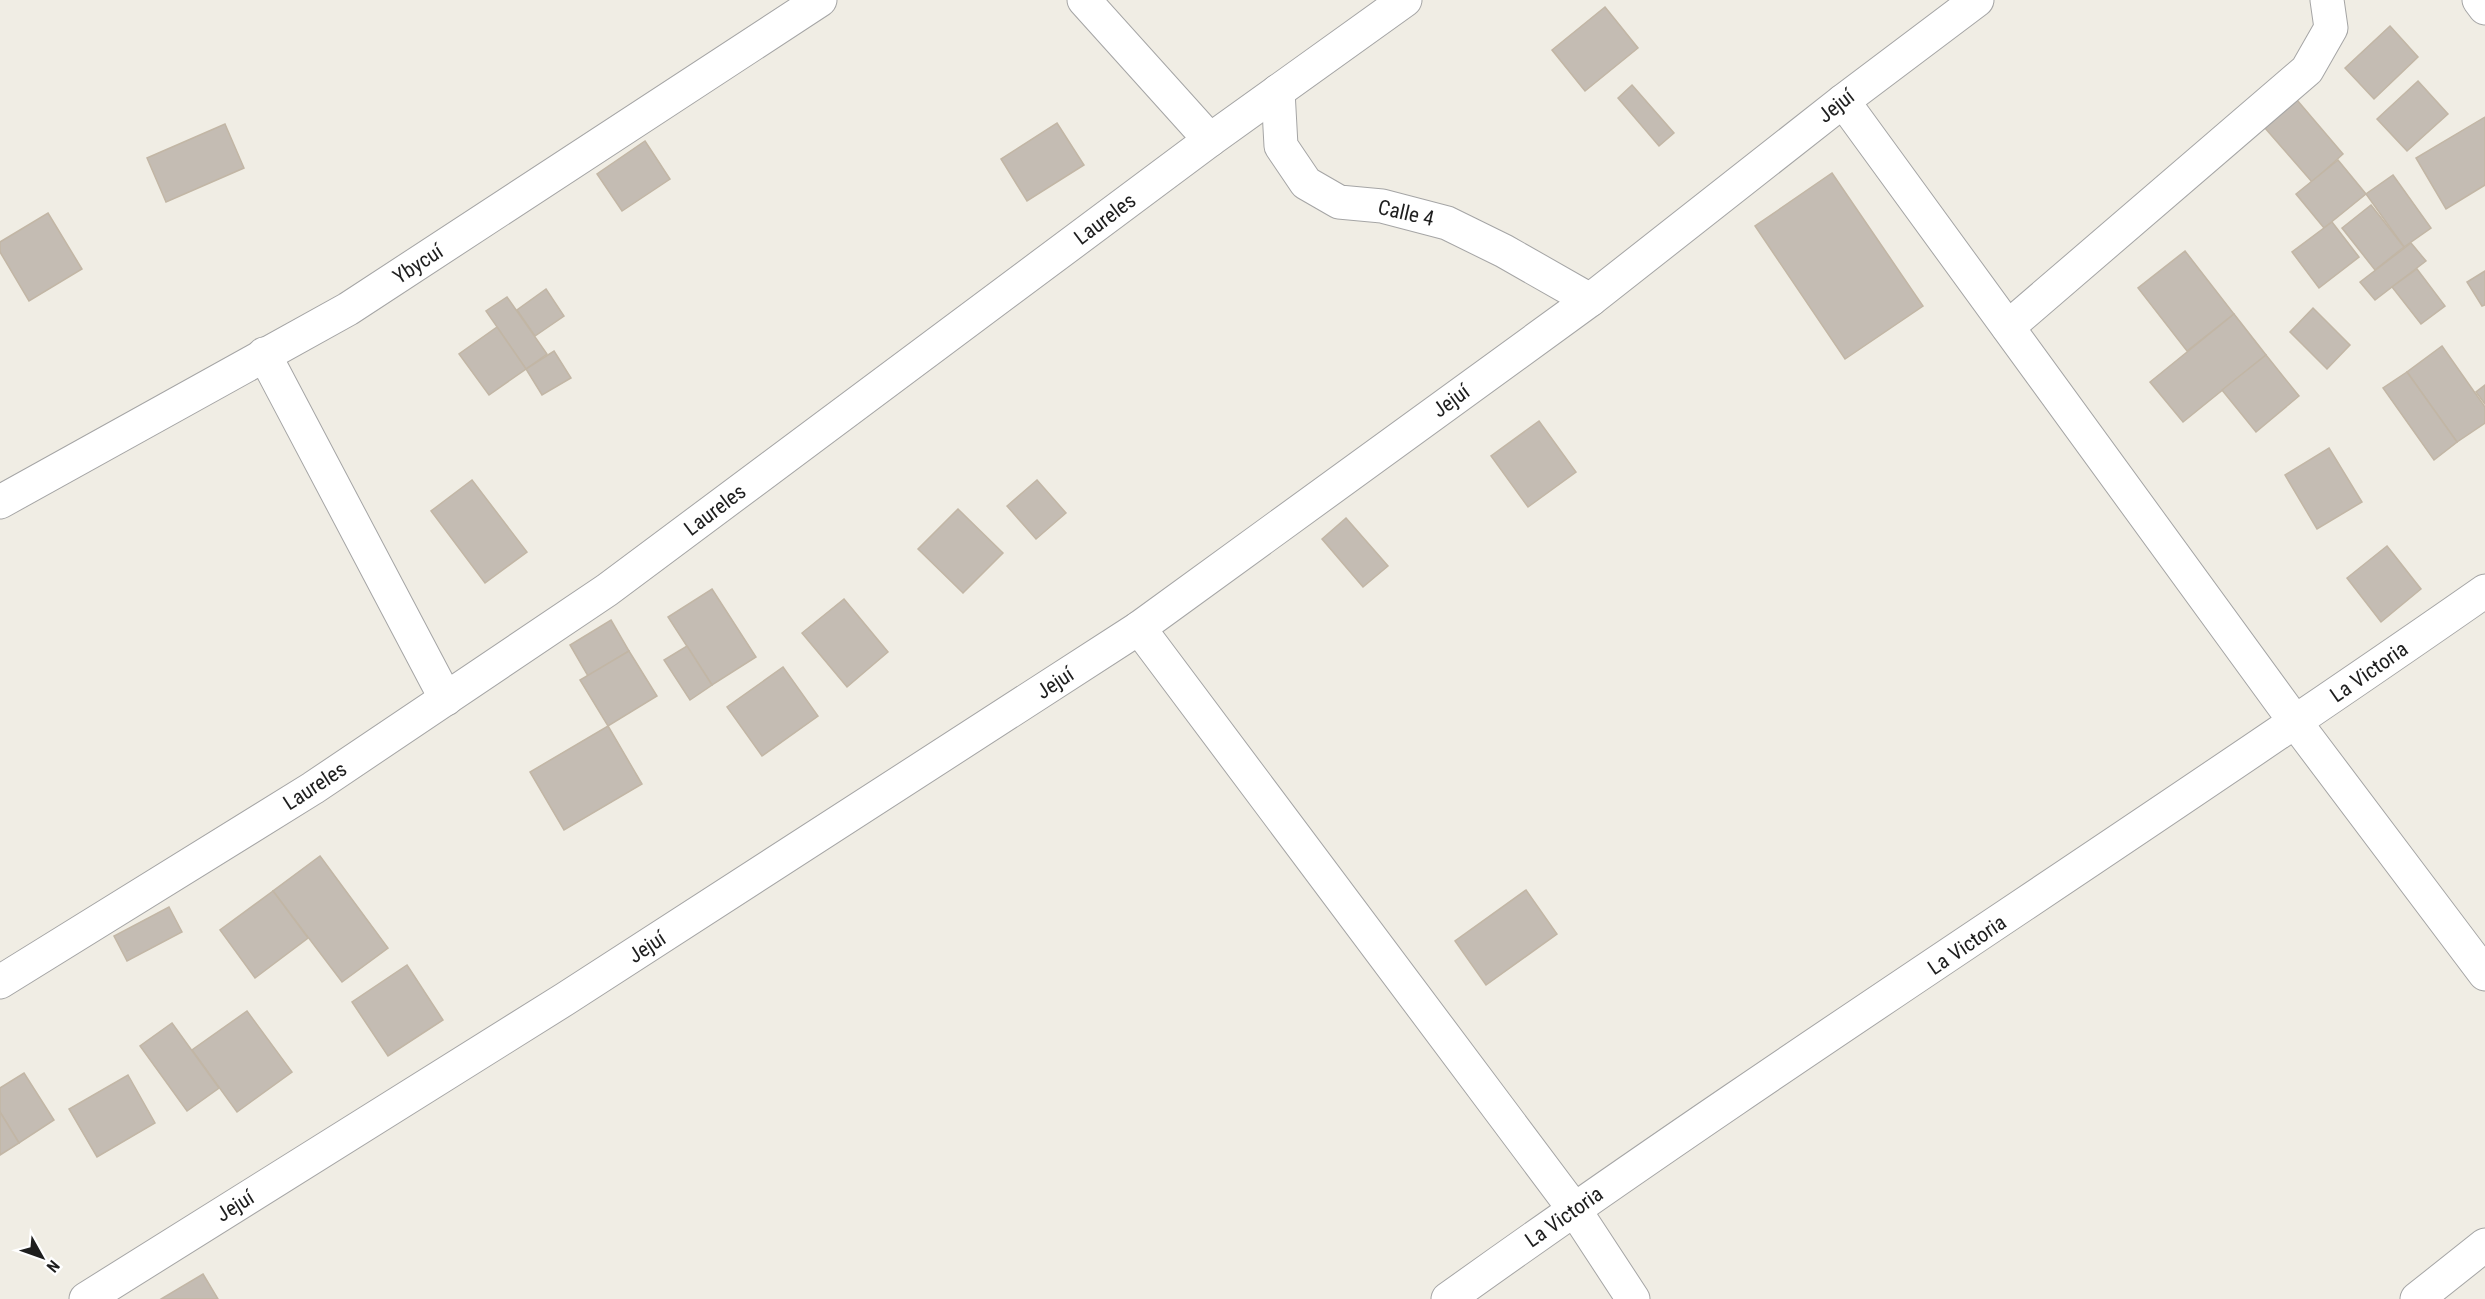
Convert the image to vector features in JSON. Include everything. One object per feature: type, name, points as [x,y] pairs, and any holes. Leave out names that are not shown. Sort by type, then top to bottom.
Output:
[{"type":"street","name":"Ybycuí","points":[[0,502],[348,309],[820,0]]},
{"type":"street","points":[[1084,0],[1210,140]]},
{"type":"street","name":"Laureles","points":[[0,982],[313,788],[607,590],[1210,140],[1405,0]]},
{"type":"street","name":"Jejuí","points":[[86,1299],[575,993],[1139,628],[1590,300],[1843,101],[1977,0]]},
{"type":"street","points":[[2008,327],[2307,69],[2331,28],[2327,0]]},
{"type":"street","points":[[2479,0],[2485,8]]},
{"type":"street","name":"Calle 4","points":[[1278,92],[1281,146],[1306,183],[1339,202],[1382,206],[1448,223],[1504,251],[1590,300]]},
{"type":"street","points":[[1843,101],[2296,723],[2485,974]]},
{"type":"street","points":[[264,354],[446,699]]},
{"type":"street","name":"La Victoria","points":[[1448,1299],[1574,1209],[2296,723],[2485,591]]},
{"type":"street","points":[[1139,628],[1574,1209],[1633,1299]]},
{"type":"street","points":[[2417,1299],[2485,1245]]},
{"type":"building","points":[[1605,7],[1638,48],[1585,91],[1552,50]]},
{"type":"building","points":[[2390,26],[2418,57],[2374,99],[2345,68]]},
{"type":"building","points":[[2418,81],[2448,114],[2407,151],[2377,119]]},
{"type":"building","points":[[1632,85],[1674,133],[1659,146],[1618,98]]},
{"type":"building","points":[[2297,100],[2343,154],[2312,182],[2265,128]]},
{"type":"building","points":[[2485,117],[2485,185],[2446,209],[2416,158]]},
{"type":"building","points":[[1057,123],[1084,165],[1027,201],[1001,159]]},
{"type":"building","points":[[225,124],[244,168],[166,202],[147,158]]},
{"type":"building","points":[[645,141],[670,179],[622,211],[597,174]]},
{"type":"building","points":[[2338,160],[2366,194],[2324,228],[2296,194]]},
{"type":"building","points":[[1832,173],[1923,306],[1845,359],[1755,226]]},
{"type":"building","points":[[2393,175],[2431,228],[2404,247],[2366,194]]},
{"type":"building","points":[[2371,205],[2404,247],[2375,270],[2342,228]]},
{"type":"building","points":[[48,213],[82,269],[29,301],[0,252],[0,242]]},
{"type":"building","points":[[2332,222],[2359,257],[2319,288],[2292,252]]},
{"type":"building","points":[[2411,243],[2426,261],[2375,300],[2360,282]]},
{"type":"building","points":[[2185,251],[2234,314],[2187,351],[2138,288]]},
{"type":"building","points":[[2417,269],[2445,306],[2421,324],[2392,287]]},
{"type":"building","points":[[2485,271],[2485,305],[2482,306],[2467,282]]},
{"type":"building","points":[[546,289],[564,316],[535,336],[517,310]]},
{"type":"building","points":[[507,297],[547,354],[526,369],[486,311]]},
{"type":"building","points":[[2313,308],[2350,345],[2327,369],[2290,332]]},
{"type":"building","points":[[2234,314],[2266,355],[2183,422],[2150,382]]},
{"type":"building","points":[[497,327],[526,369],[489,395],[459,354]]},
{"type":"building","points":[[2442,346],[2485,407],[2485,423],[2457,442],[2407,372]]},
{"type":"building","points":[[554,351],[571,378],[542,395],[526,369]]},
{"type":"building","points":[[2266,355],[2299,396],[2256,432],[2222,390]]},
{"type":"building","points":[[2407,372],[2457,442],[2434,460],[2383,388]]},
{"type":"building","points":[[2485,385],[2485,404],[2476,392]]},
{"type":"building","points":[[1539,421],[1576,472],[1528,507],[1491,456]]},
{"type":"building","points":[[2329,448],[2362,502],[2317,529],[2285,475]]},
{"type":"building","points":[[472,480],[527,552],[485,583],[431,511]]},
{"type":"building","points":[[1037,480],[1066,513],[1036,539],[1007,506]]},
{"type":"building","points":[[958,509],[1003,553],[963,593],[918,549]]},
{"type":"building","points":[[1346,518],[1388,566],[1363,587],[1322,539]]},
{"type":"building","points":[[2387,546],[2421,589],[2381,622],[2347,578]]},
{"type":"building","points":[[712,589],[756,657],[712,685],[668,617]]},
{"type":"building","points":[[844,599],[888,652],[847,687],[802,633]]},
{"type":"building","points":[[611,620],[629,651],[588,676],[570,645]]},
{"type":"building","points":[[687,646],[712,685],[690,700],[664,660]]},
{"type":"building","points":[[629,651],[657,696],[608,726],[580,680]]},
{"type":"building","points":[[783,667],[818,716],[762,756],[727,707]]},
{"type":"building","points":[[608,726],[642,784],[564,830],[530,772]]},
{"type":"building","points":[[320,856],[388,948],[342,982],[273,891]]},
{"type":"building","points":[[1526,890],[1557,934],[1486,985],[1455,941]]},
{"type":"building","points":[[273,891],[308,938],[255,978],[220,930]]},
{"type":"building","points":[[169,907],[182,932],[127,961],[114,936]]},
{"type":"building","points":[[407,965],[443,1020],[388,1056],[352,1002]]},
{"type":"building","points":[[247,1011],[292,1072],[237,1112],[192,1050]]},
{"type":"building","points":[[172,1023],[219,1088],[187,1111],[140,1046]]},
{"type":"building","points":[[24,1073],[54,1120],[19,1143],[0,1112],[0,1088]]},
{"type":"building","points":[[128,1075],[155,1123],[97,1157],[69,1109]]},
{"type":"building","points":[[0,1112],[19,1143],[0,1155]]},
{"type":"building","points":[[203,1274],[218,1299],[161,1299]]}]
